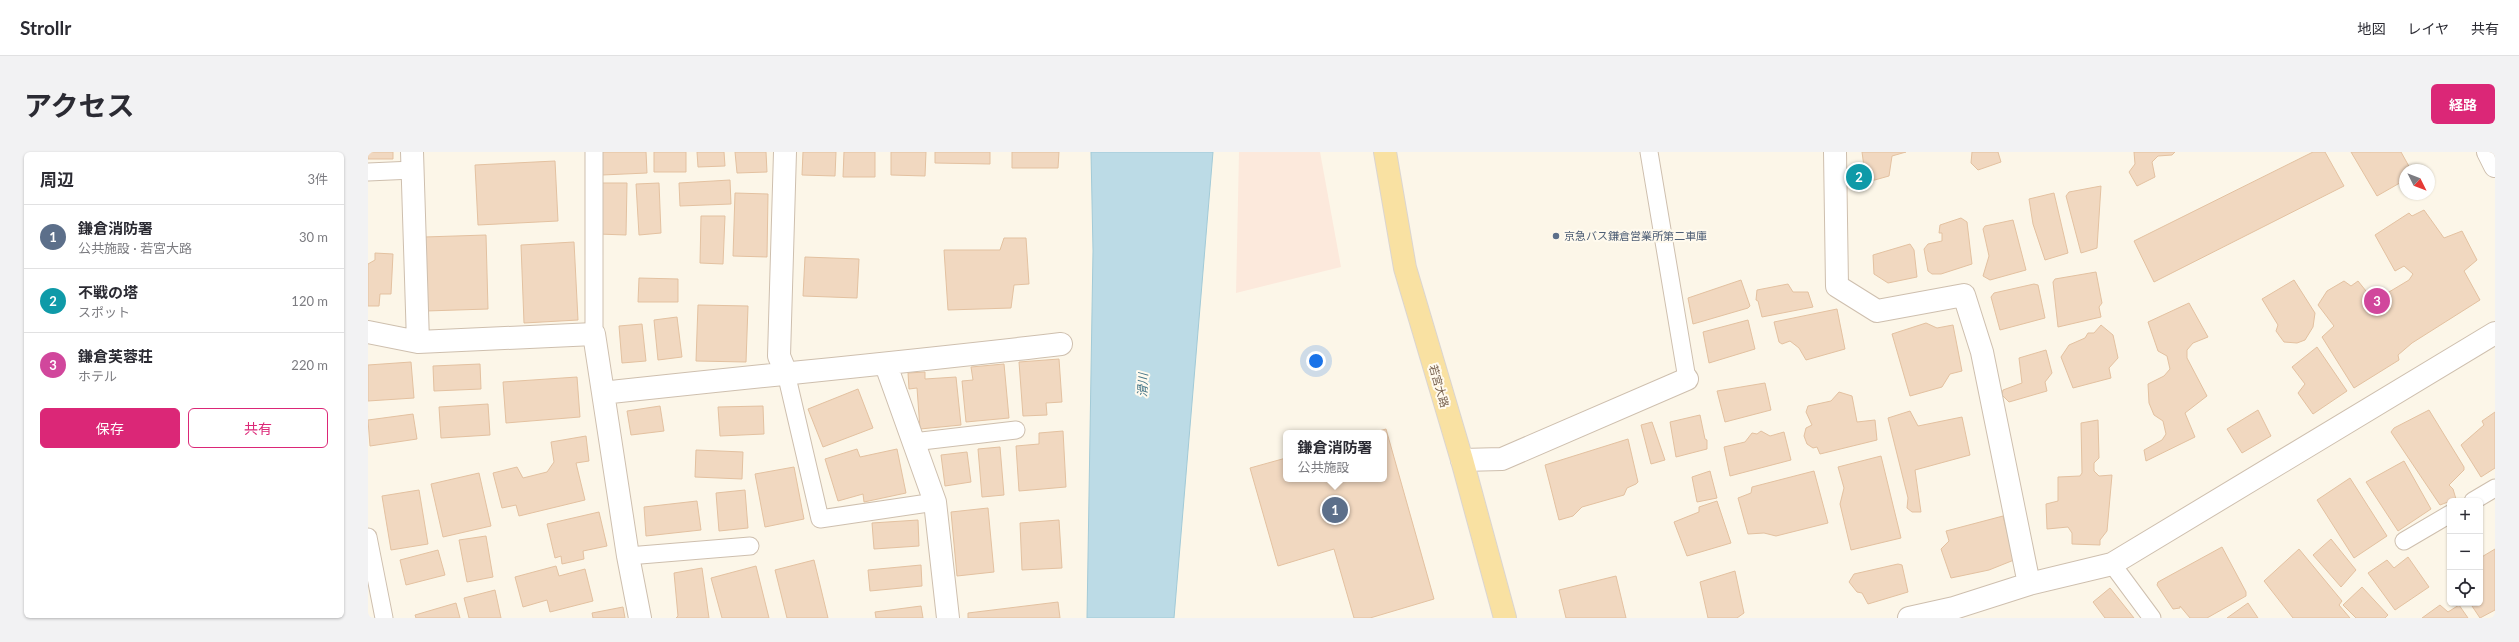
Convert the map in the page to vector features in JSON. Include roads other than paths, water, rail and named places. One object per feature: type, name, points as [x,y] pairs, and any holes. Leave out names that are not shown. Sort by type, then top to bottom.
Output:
[{"type":"main road","name":"若宮大路","points":[[1385,152],[1388,178],[1405,268],[1462,460],[1505,618]]},
{"type":"street","points":[[785,152],[779,356],[786,373]]},
{"type":"street","points":[[1836,152],[1837,286],[1877,311],[1964,295],[1982,352],[2029,584]]},
{"type":"street","points":[[2488,152],[2495,166]]},
{"type":"street","points":[[413,161],[418,342]]},
{"type":"street","points":[[368,332],[418,342],[594,334],[628,556],[640,618]]},
{"type":"street","points":[[1909,618],[1955,613],[2029,584],[2112,564],[2495,333]]},
{"type":"street","points":[[603,393],[786,373],[886,365],[1061,344]]},
{"type":"street","points":[[886,365],[935,502],[948,618]]},
{"type":"street","points":[[1462,460],[1502,459],[1687,379]]},
{"type":"lane","points":[[594,152],[594,334]]},
{"type":"lane","points":[[1649,152],[1687,379]]},
{"type":"lane","points":[[368,172],[413,161]]},
{"type":"lane","points":[[786,373],[820,519],[935,502]]},
{"type":"lane","points":[[913,442],[1016,430]]},
{"type":"lane","points":[[2478,498],[2495,488]]},
{"type":"lane","points":[[2404,541],[2447,516]]},
{"type":"lane","points":[[368,537],[384,618]]},
{"type":"lane","points":[[628,556],[750,546]]},
{"type":"lane","points":[[2112,564],[2152,618]]},
{"type":"water","name":"滑川","points":[[1091,152],[1213,152],[1174,618],[1087,618],[1093,251]]},
{"type":"place","name":"不戦の塔","points":[[1859,177]]},
{"type":"place","name":"京急バス鎌倉営業所第二車庫","points":[[1556,236]]},
{"type":"place","name":"鎌倉芙蓉荘","points":[[2377,301]]},
{"type":"place","name":"鎌倉消防署","points":[[1335,510]]}]
